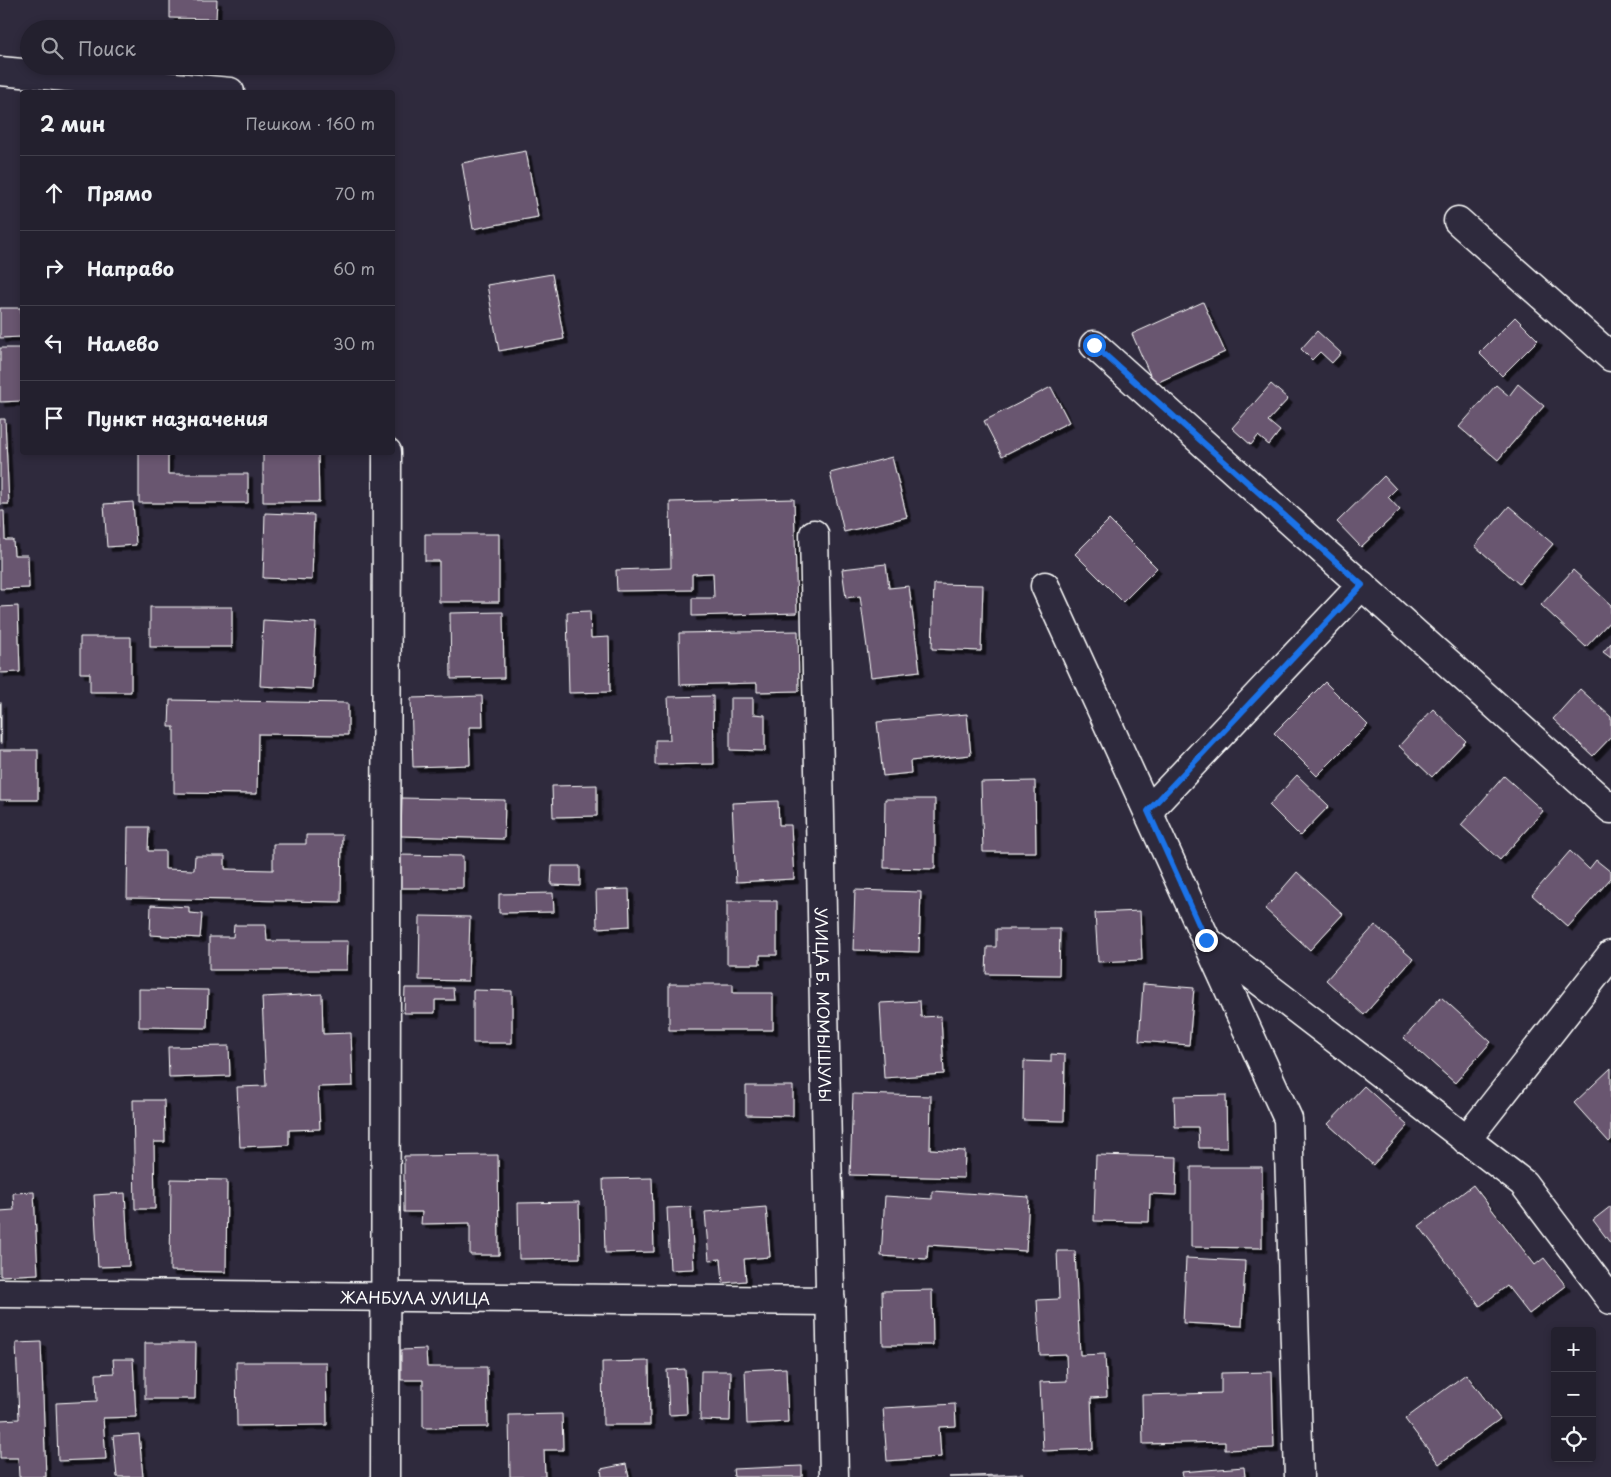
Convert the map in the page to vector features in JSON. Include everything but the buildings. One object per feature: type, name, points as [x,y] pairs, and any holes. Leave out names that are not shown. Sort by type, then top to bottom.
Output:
[{"type":"street","points":[[0,71],[20,73]]},
{"type":"street","points":[[44,75],[208,90]]},
{"type":"street","points":[[1458,221],[1611,357]]},
{"type":"street","points":[[1094,345],[1611,808]]},
{"type":"street","points":[[385,1477],[387,455]]},
{"type":"street","name":"УЛИЦА Б. МОМЫШУЛЫ","points":[[814,534],[834,1477]]},
{"type":"street","points":[[1148,811],[1362,585]]},
{"type":"street","points":[[1045,586],[1288,1119],[1299,1477]]},
{"type":"street","points":[[1206,940],[1523,1184],[1611,1300]]},
{"type":"street","points":[[1466,1140],[1611,955]]},
{"type":"street","name":"ЖАНБУЛА УЛИЦА","points":[[0,1293],[831,1301]]},
{"type":"route","points":[[1094,345],[1362,585],[1148,811],[1206,940]]}]
